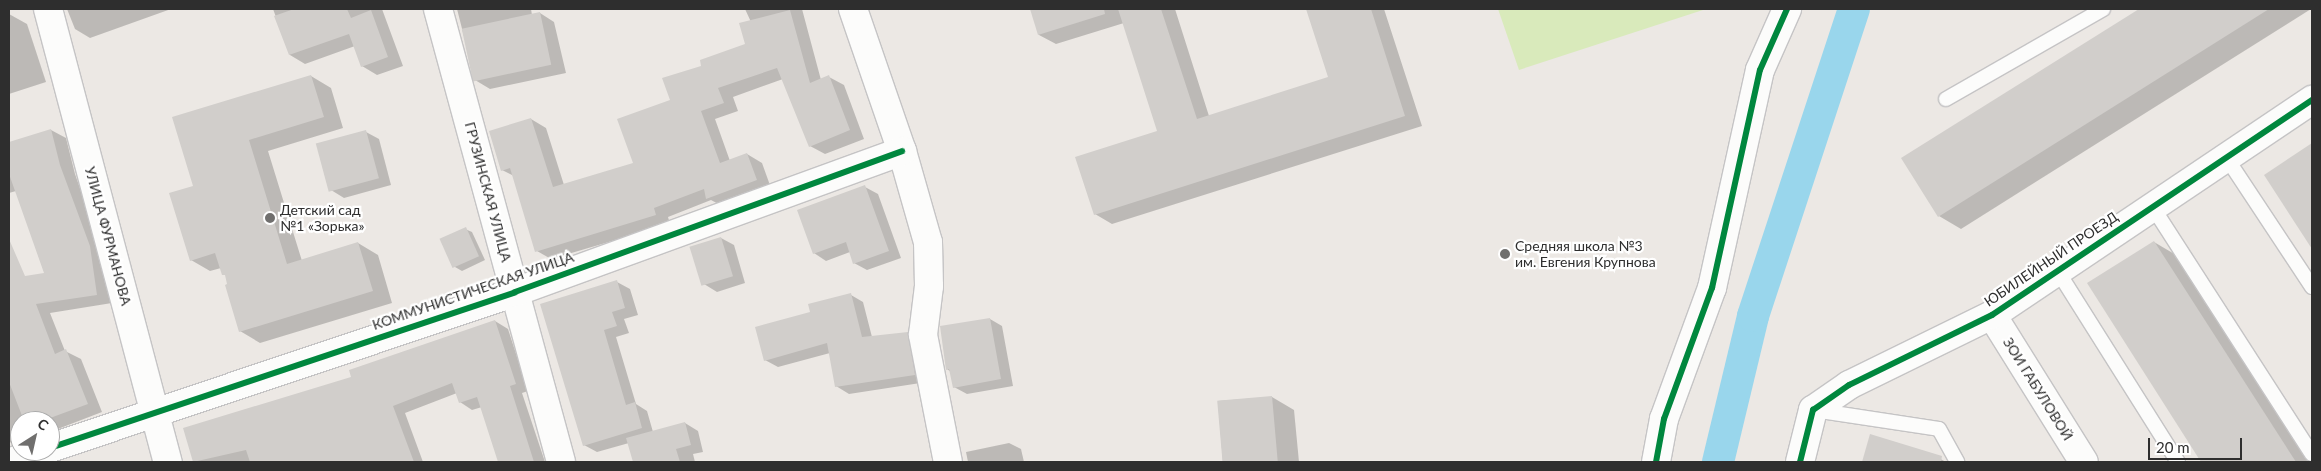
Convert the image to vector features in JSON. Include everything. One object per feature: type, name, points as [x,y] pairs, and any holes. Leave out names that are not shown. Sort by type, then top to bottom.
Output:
[{"type":"street","name":"УЛИЦА ФУРМАНОВА","points":[[48,9],[168,462]]},
{"type":"street","name":"ГРУЗИНСКАЯ УЛИЦА","points":[[438,9],[561,462]]},
{"type":"street","points":[[853,9],[902,152],[928,242],[929,286],[923,335],[948,462]]},
{"type":"street","points":[[1656,462],[1664,419],[1712,288],[1760,70],[1787,9]]},
{"type":"street","name":"ЮБИЛЕЙНЫЙ ПРОЕЗД","points":[[1813,410],[1849,385],[1992,315],[2312,100]]},
{"type":"street","name":"КОММУНИСТИЧЕСКАЯ УЛИЦА","points":[[60,444],[154,411],[515,292],[902,152]]},
{"type":"street","name":"ЗОИ ГАБУЛОВОЙ","points":[[1992,315],[2084,462]]},
{"type":"street","points":[[1800,462],[1813,410]]},
{"type":"lane","points":[[1946,99],[2103,9]]},
{"type":"lane","points":[[2226,157],[2312,287]]},
{"type":"lane","points":[[2152,206],[2312,454]]},
{"type":"lane","points":[[2057,270],[2178,462]]},
{"type":"lane","points":[[1813,410],[1939,430],[1957,462]]},
{"type":"green space","points":[[1498,9],[1706,9],[1519,70]]},
{"type":"building","points":[[294,9],[347,9],[351,18],[371,10],[388,57],[361,67],[349,34],[289,55],[274,16]]},
{"type":"building","points":[[1030,9],[1104,9],[1105,14],[1038,35]]},
{"type":"building","points":[[1118,9],[1161,9],[1197,119],[1328,77],[1306,9],[1371,9],[1405,116],[1094,215],[1075,157],[1157,131]]},
{"type":"building","points":[[2139,9],[2269,9],[1938,217],[1901,158]]},
{"type":"building","points":[[790,10],[810,83],[829,75],[850,130],[809,147],[777,68],[718,88],[724,103],[701,111],[720,163],[747,153],[757,180],[706,199],[704,189],[654,208],[656,215],[535,252],[510,168],[501,171],[489,131],[531,118],[553,187],[633,163],[617,119],[670,100],[662,78],[701,66],[700,60],[745,44],[739,23]]},
{"type":"building","points":[[540,12],[551,65],[473,81],[462,29]]},
{"type":"building","points":[[311,75],[324,117],[249,140],[287,264],[358,242],[373,291],[239,332],[225,285],[227,284],[225,275],[222,275],[215,253],[190,261],[169,193],[193,186],[172,117]]},
{"type":"building","points":[[51,129],[60,165],[90,246],[97,295],[36,304],[55,354],[66,349],[88,404],[60,414],[60,411],[20,411],[9,382],[9,239],[25,276],[44,273],[9,174],[9,142]]},
{"type":"building","points":[[366,130],[379,178],[329,192],[316,143]]},
{"type":"building","points":[[2312,143],[2312,249],[2264,175]]},
{"type":"building","points":[[865,185],[889,251],[853,264],[846,242],[813,254],[797,210]]},
{"type":"building","points":[[466,227],[479,256],[453,268],[440,239]]},
{"type":"building","points":[[721,237],[733,276],[701,286],[689,247]]},
{"type":"building","points":[[2154,241],[2296,462],[2201,462],[2087,283]]},
{"type":"building","points":[[617,280],[625,308],[612,312],[617,326],[604,330],[626,405],[635,402],[642,428],[583,446],[540,304]]},
{"type":"building","points":[[851,293],[862,337],[908,332],[915,375],[835,387],[827,343],[764,361],[755,327],[810,312],[808,304]]},
{"type":"building","points":[[990,318],[1001,379],[953,388],[949,369],[946,370],[940,326]]},
{"type":"building","points":[[495,320],[516,384],[510,386],[534,462],[498,462],[477,397],[459,403],[452,383],[393,406],[414,462],[250,462],[246,450],[193,462],[183,428],[351,377],[349,370]]},
{"type":"building","points":[[1272,396],[1278,462],[1223,462],[1217,401]]},
{"type":"building","points":[[685,422],[691,445],[676,449],[680,462],[633,462],[626,438]]},
{"type":"building","points":[[1870,434],[1942,456],[1941,462],[1862,462]]},
{"type":"waterway","points":[[1718,462],[1753,316],[1854,9]]},
{"type":"cycle path","points":[[1656,462],[1664,419],[1712,288],[1760,70],[1787,9]]},
{"type":"cycle path","points":[[1800,462],[1813,410],[1849,385],[1992,315],[2312,100]]},
{"type":"cycle path","points":[[60,445],[515,292],[902,151]]},
{"type":"place","name":"Детский сад №1 «Зорька»","points":[[270,218]]},
{"type":"place","name":"Средняя школа №3 им. Евгения Крупнова","points":[[1505,254]]}]
